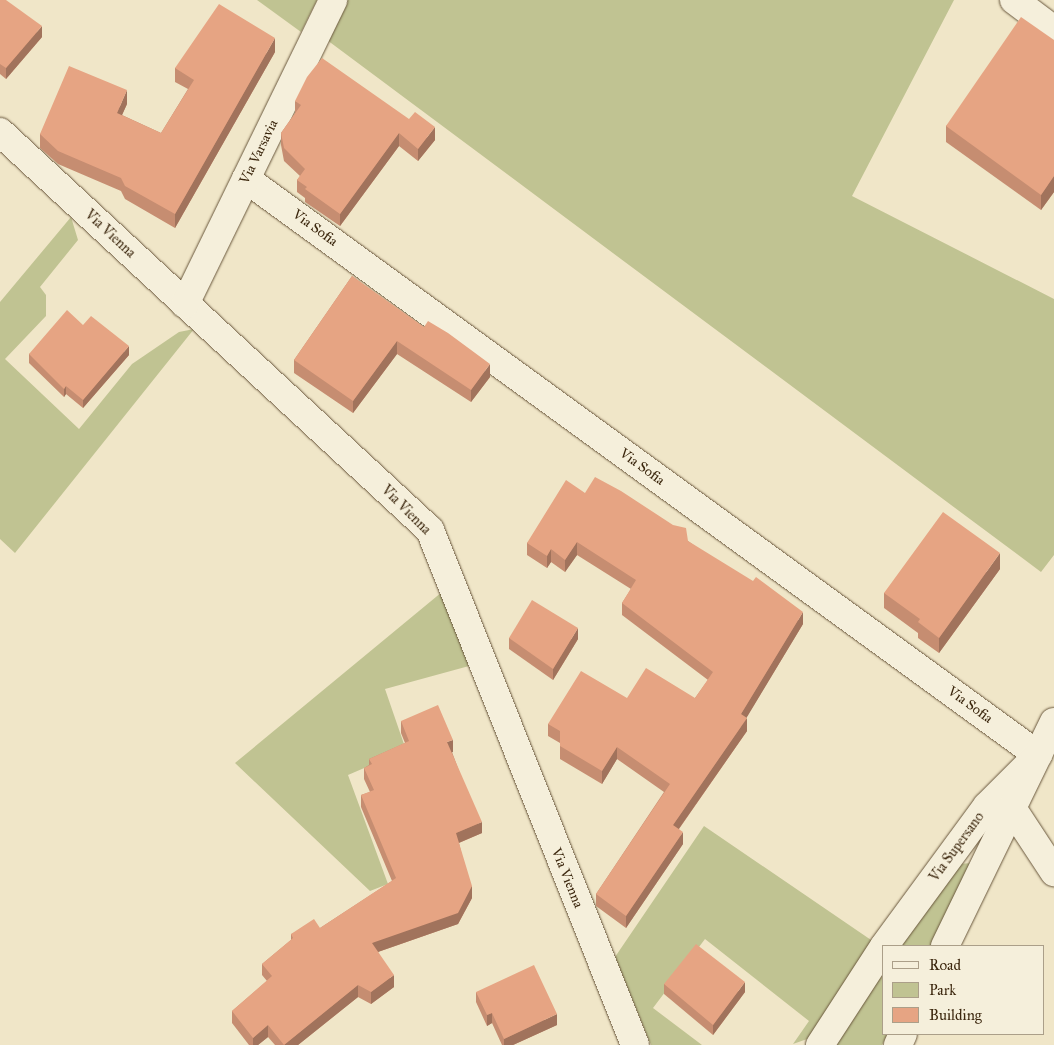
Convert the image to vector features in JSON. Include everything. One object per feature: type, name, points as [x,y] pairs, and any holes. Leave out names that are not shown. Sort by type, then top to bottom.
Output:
[{"type":"street","name":"Via Varsavia","points":[[185,304],[333,0]]},
{"type":"street","points":[[1014,0],[1054,30]]},
{"type":"street","name":"Via Vienna","points":[[0,132],[430,530],[635,1045]]},
{"type":"street","name":"Via Sofia","points":[[246,179],[1038,755]]},
{"type":"street","name":"Via Supersano","points":[[945,945],[1054,722]]},
{"type":"street","name":"Via Supersano","points":[[884,945],[987,806],[1038,755]]},
{"type":"street","points":[[1012,808],[1054,872]]},
{"type":"street","name":"Via Supersano","points":[[820,1045],[882,949]]},
{"type":"green space","points":[[257,0],[317,0],[301,32]]},
{"type":"green space","points":[[347,0],[954,0],[852,196],[1054,299],[1054,555],[1041,572],[327,40]]},
{"type":"green space","points":[[71,217],[78,240],[40,287],[46,295],[46,316],[5,359],[79,429],[132,364],[179,332],[194,329],[15,553],[0,539],[0,302]]},
{"type":"green space","points":[[442,592],[469,666],[385,689],[406,750],[348,775],[388,884],[370,891],[235,763]]},
{"type":"green space","points":[[704,826],[874,942],[810,1038],[793,1044],[809,1021],[705,939],[653,1008],[702,1045],[651,1045],[615,957]]},
{"type":"green space","points":[[972,863],[931,945],[897,945],[959,864]]},
{"type":"green space","points":[[882,968],[882,1035],[887,1035],[882,1045],[832,1045]]},
{"type":"building","points":[[0,0],[6,0],[42,26],[6,68],[0,64]]},
{"type":"building","points":[[219,4],[275,38],[175,214],[125,186],[121,178],[58,151],[40,134],[69,66],[127,90],[117,113],[161,133],[194,80],[175,68]]},
{"type":"building","points":[[1021,17],[1054,40],[1054,176],[1041,195],[946,126]]},
{"type":"building","points":[[322,58],[409,119],[415,112],[435,127],[418,149],[399,133],[340,214],[305,189],[307,187],[297,180],[305,169],[284,148],[281,133],[301,105],[295,101],[307,77]]},
{"type":"building","points":[[352,276],[424,327],[428,321],[448,333],[490,364],[471,390],[397,341],[353,401],[294,360]]},
{"type":"building","points":[[67,310],[83,325],[91,316],[129,346],[83,400],[66,386],[64,389],[29,354]]},
{"type":"building","points":[[595,477],[621,491],[673,525],[686,528],[688,541],[753,581],[756,577],[803,612],[741,714],[747,718],[673,825],[683,832],[626,916],[596,894],[670,784],[617,747],[602,771],[560,746],[560,731],[548,724],[581,671],[627,698],[646,668],[695,698],[713,672],[622,603],[636,580],[577,542],[565,560],[551,549],[547,556],[527,543],[566,480],[585,493]]},
{"type":"building","points":[[943,512],[1000,553],[939,638],[918,622],[920,619],[884,593]]},
{"type":"building","points":[[532,600],[578,628],[553,669],[509,638]]},
{"type":"building","points":[[438,705],[453,740],[447,742],[482,822],[456,833],[472,886],[458,913],[372,943],[394,975],[371,992],[358,985],[284,1045],[268,1025],[253,1038],[232,1011],[272,976],[262,964],[293,938],[291,934],[314,919],[320,928],[396,878],[361,795],[374,790],[364,768],[372,764],[369,759],[409,741],[401,721]]},
{"type":"building","points":[[696,944],[745,982],[713,1025],[664,984]]},
{"type":"building","points":[[534,965],[557,1014],[504,1039],[492,1013],[487,1015],[476,992]]}]
